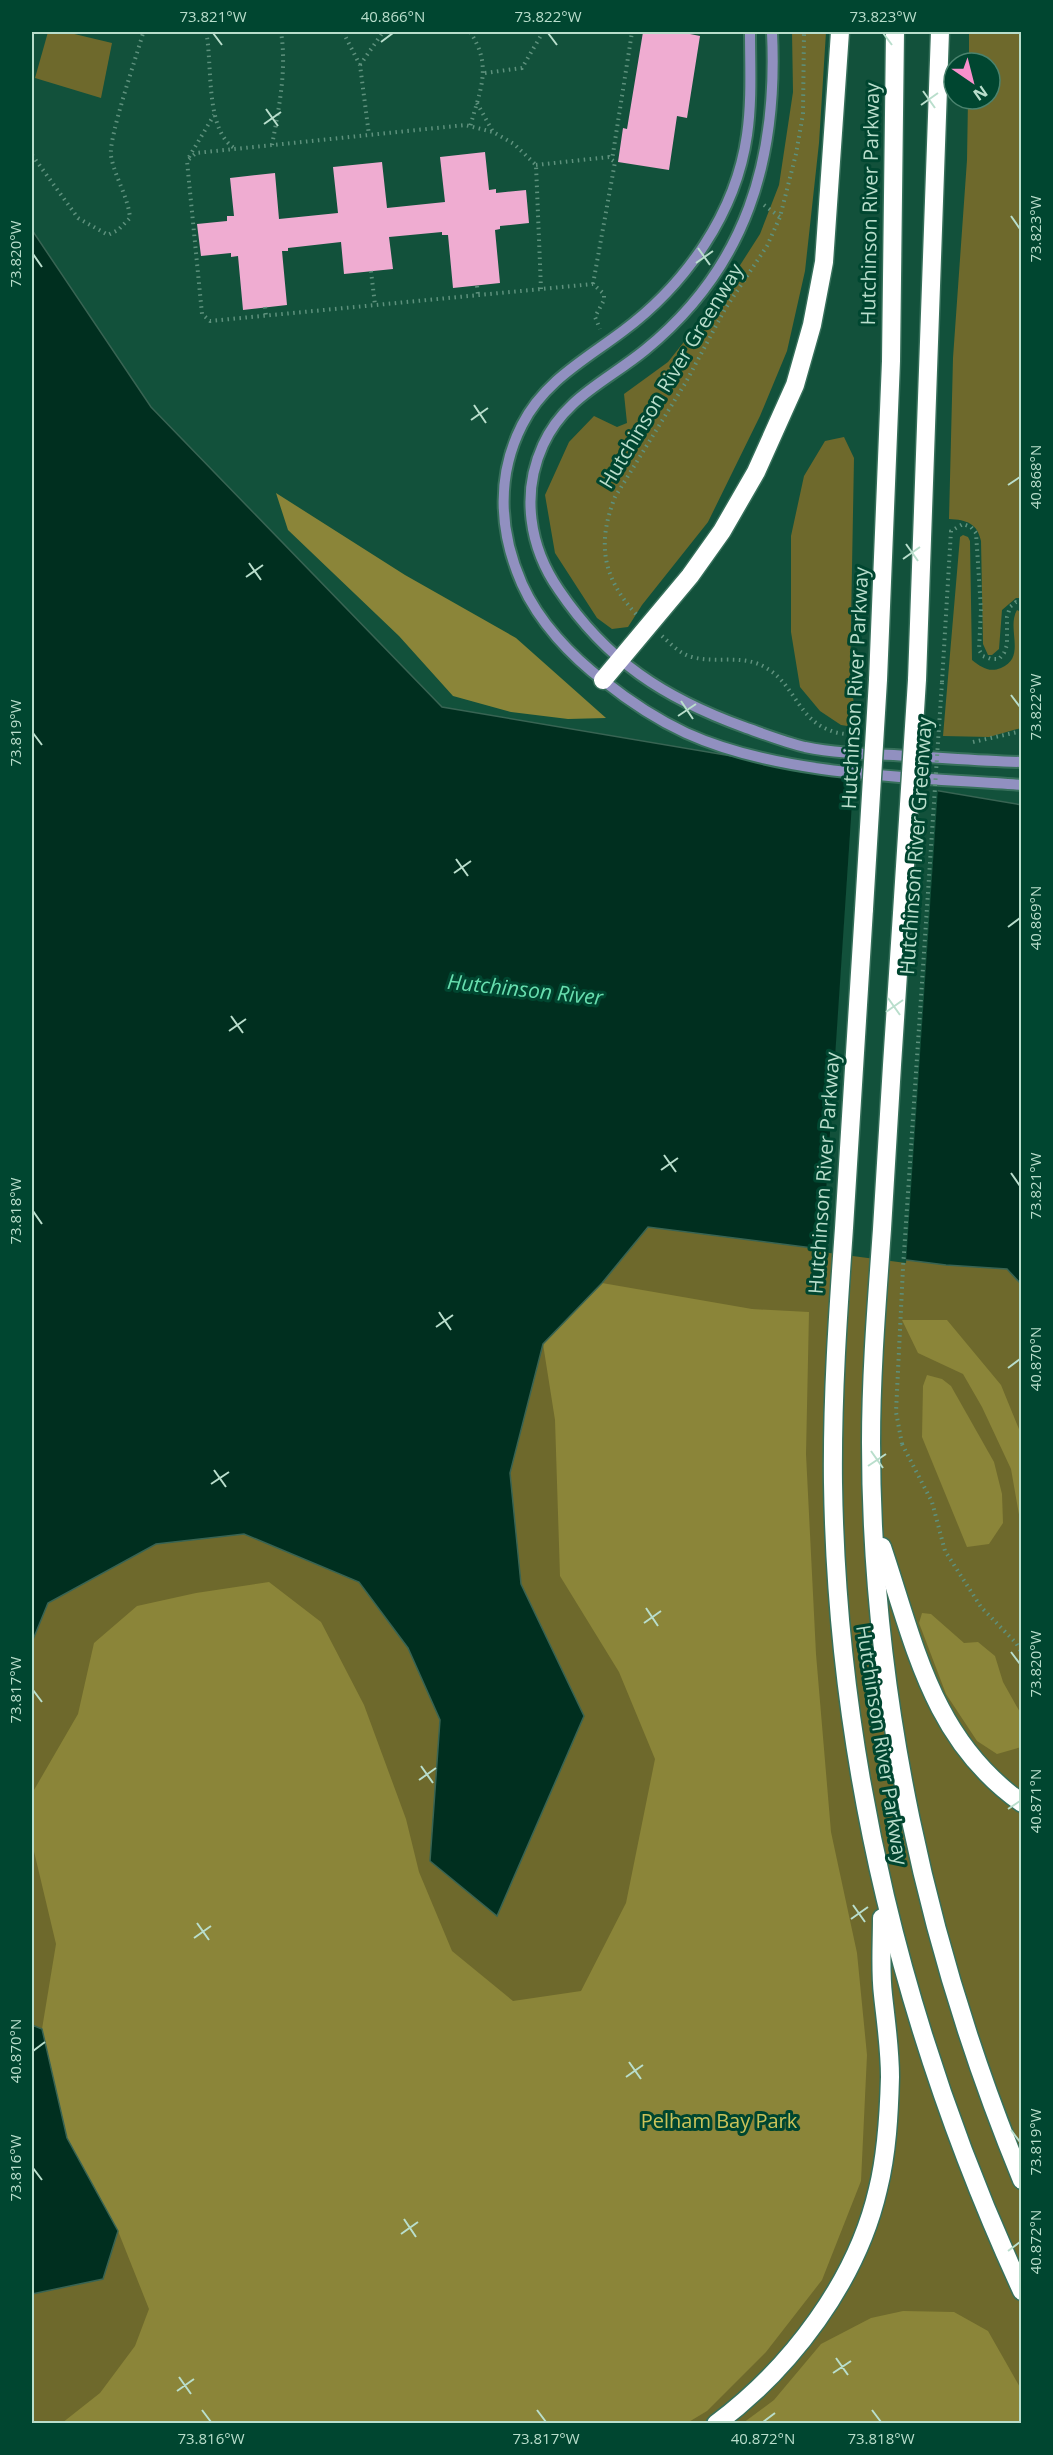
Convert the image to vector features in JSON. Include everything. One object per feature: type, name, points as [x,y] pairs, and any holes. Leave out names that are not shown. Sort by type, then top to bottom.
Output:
[{"type":"highway","points":[[603,680],[710,549],[745,494],[786,408],[805,354],[824,262],[840,32]]},
{"type":"highway","name":"Hutchinson River Parkway","points":[[895,32],[889,436],[878,680],[837,1326],[833,1442],[835,1531],[843,1647],[859,1768],[882,1889],[909,1994],[944,2102],[980,2195],[1022,2291]]},
{"type":"highway","name":"Hutchinson River Parkway","points":[[940,32],[916,680],[875,1338],[871,1443],[873,1523],[889,1690],[922,1865],[958,2004],[988,2094],[1022,2180]]},
{"type":"highway","points":[[873,1523],[926,1680],[942,1715],[959,1742],[977,1764],[998,1785],[1022,1803]]},
{"type":"highway","points":[[716,2424],[767,2381],[811,2329],[858,2248],[874,2204],[885,2151],[890,2077],[883,1993],[882,1889]]},
{"type":"street","points":[[750,32],[747,136],[728,200],[708,239],[682,276],[652,308],[609,342],[564,373],[532,408],[522,425],[509,459],[503,492],[507,542],[525,590],[556,636],[628,700],[665,722],[726,748],[792,764],[1022,785]]},
{"type":"street","points":[[772,32],[773,94],[766,152],[751,203],[732,246],[698,297],[672,326],[642,352],[595,384],[569,406],[549,433],[533,479],[532,525],[535,540],[546,568],[593,634],[643,678],[682,702],[783,741],[823,750],[1022,762]]},
{"type":"path","points":[[32,155],[78,218],[108,235],[118,230],[130,218],[128,202],[110,154],[141,32],[149,32]]},
{"type":"path","points":[[206,32],[214,114],[221,134],[228,145],[236,149]]},
{"type":"path","points":[[272,145],[280,105],[284,46],[281,32]]},
{"type":"path","points":[[343,32],[360,66],[369,135]]},
{"type":"path","points":[[360,66],[383,32]]},
{"type":"path","points":[[470,32],[478,44],[484,72],[470,127]]},
{"type":"path","points":[[484,72],[522,68],[543,32]]},
{"type":"path","points":[[612,160],[632,32]]},
{"type":"path","name":"Hutchinson River Greenway","points":[[804,32],[803,114],[780,217],[766,246],[725,309],[686,382],[615,497],[606,525],[606,564],[611,579],[625,601],[649,626],[681,652],[691,657],[736,658],[759,664],[786,684],[803,711],[815,722],[829,730],[856,735]]},
{"type":"path","points":[[477,102],[493,132]]},
{"type":"path","points":[[214,114],[187,161],[202,314],[210,321],[593,284],[604,294],[604,300],[595,317],[596,323],[609,342]]},
{"type":"path","points":[[187,161],[196,153],[465,125],[493,132],[514,144],[536,165],[541,289]]},
{"type":"path","points":[[536,165],[609,157],[615,162],[593,284]]},
{"type":"path","points":[[371,271],[375,305]]},
{"type":"path","points":[[477,286],[478,295]]},
{"type":"path","points":[[265,307],[266,316]]},
{"type":"path","name":"Hutchinson River Greenway","points":[[1022,602],[1016,602],[1010,607],[1004,653],[999,658],[991,659],[983,656],[979,650],[981,609],[976,532],[963,524],[951,531],[903,1268],[896,1412],[902,1444],[932,1502],[945,1551],[981,1607],[1016,1643],[1022,1653]]},
{"type":"path","points":[[969,742],[982,741],[1022,730]]},
{"type":"green space","points":[[48,32],[66,32],[112,43],[101,98],[35,78]]},
{"type":"green space","points":[[792,32],[826,32],[819,143],[805,271],[787,351],[760,416],[708,522],[642,605],[628,627],[612,629],[597,618],[555,553],[545,495],[569,442],[594,416],[617,427],[627,423],[624,394],[668,362],[721,295],[760,234],[779,185],[793,92]]},
{"type":"green space","points":[[969,32],[1022,32],[1022,598],[1016,598],[1002,610],[999,649],[992,655],[988,655],[983,644],[981,541],[974,526],[961,520],[949,519],[953,358],[967,160],[968,111],[1002,111],[1002,51],[969,51]]},
{"type":"green space","points":[[844,437],[854,458],[850,677],[855,709],[854,727],[841,725],[820,711],[800,687],[791,632],[791,536],[804,476],[825,441]]},
{"type":"green space","points":[[276,493],[405,575],[516,638],[606,718],[568,719],[511,712],[453,696],[399,636],[288,530]]},
{"type":"green space","points":[[963,535],[970,541],[972,660],[989,670],[1001,668],[1009,663],[1015,650],[1014,617],[1017,610],[1021,612],[1021,728],[989,737],[943,736],[960,537]]},
{"type":"green space","name":"Pelham Bay Park","points":[[32,1112],[1021,1139],[1021,2423],[32,2423]]},
{"type":"green space","name":"Pelham Bay Park","points":[[602,1283],[752,1309],[809,1312],[806,1454],[816,1654],[831,1832],[857,1953],[867,2055],[861,2181],[822,2280],[766,2352],[707,2411],[687,2423],[62,2423],[100,2393],[135,2346],[149,2309],[118,2231],[67,2138],[42,2029],[56,1944],[32,1843],[34,1790],[78,1714],[94,1643],[137,1606],[196,1593],[269,1582],[321,1622],[364,1705],[406,1819],[419,1872],[452,1951],[513,2001],[581,1991],[626,1903],[655,1759],[619,1672],[560,1576],[555,1420],[543,1344]]},
{"type":"green space","points":[[902,1320],[947,1320],[1001,1385],[1021,1434],[1021,1526],[1011,1469],[982,1407],[963,1374],[918,1353]]},
{"type":"green space","points":[[927,1375],[942,1379],[951,1386],[994,1462],[1002,1494],[1003,1523],[989,1544],[967,1547],[922,1437],[923,1386]]},
{"type":"green space","points":[[922,1613],[931,1614],[964,1643],[978,1642],[995,1656],[1003,1682],[1021,1714],[1021,1747],[997,1754],[977,1741],[946,1694],[919,1623]]},
{"type":"green space","points":[[903,2311],[954,2312],[988,2331],[1021,2389],[1021,2423],[743,2423],[774,2400],[821,2344],[871,2318]]},
{"type":"water","name":"Hutchinson River","points":[[32,230],[151,407],[442,707],[1022,805],[1021,1284],[1007,1269],[946,1265],[648,1227],[602,1283],[543,1344],[510,1473],[521,1584],[584,1716],[497,1916],[430,1861],[440,1720],[408,1648],[359,1582],[244,1534],[156,1544],[48,1603],[32,1642]]},
{"type":"water","points":[[32,2025],[42,2029],[67,2138],[118,2231],[103,2279],[32,2294]]},
{"type":"pier","points":[[854,773],[938,788],[906,1263],[822,1252]]},
{"type":"building","points":[[643,32],[691,32],[690,34],[700,36],[687,118],[677,116],[669,170],[618,162],[623,128],[627,129]]},
{"type":"building","points":[[485,152],[489,190],[496,189],[496,193],[526,190],[529,223],[500,226],[500,229],[495,230],[500,283],[453,288],[448,235],[442,235],[442,232],[389,237],[393,269],[344,274],[341,242],[288,248],[288,251],[282,251],[287,305],[243,310],[238,256],[231,257],[231,253],[201,256],[197,224],[227,221],[227,216],[234,216],[230,178],[275,173],[279,219],[338,213],[333,167],[382,162],[387,208],[445,202],[440,157]]}]
